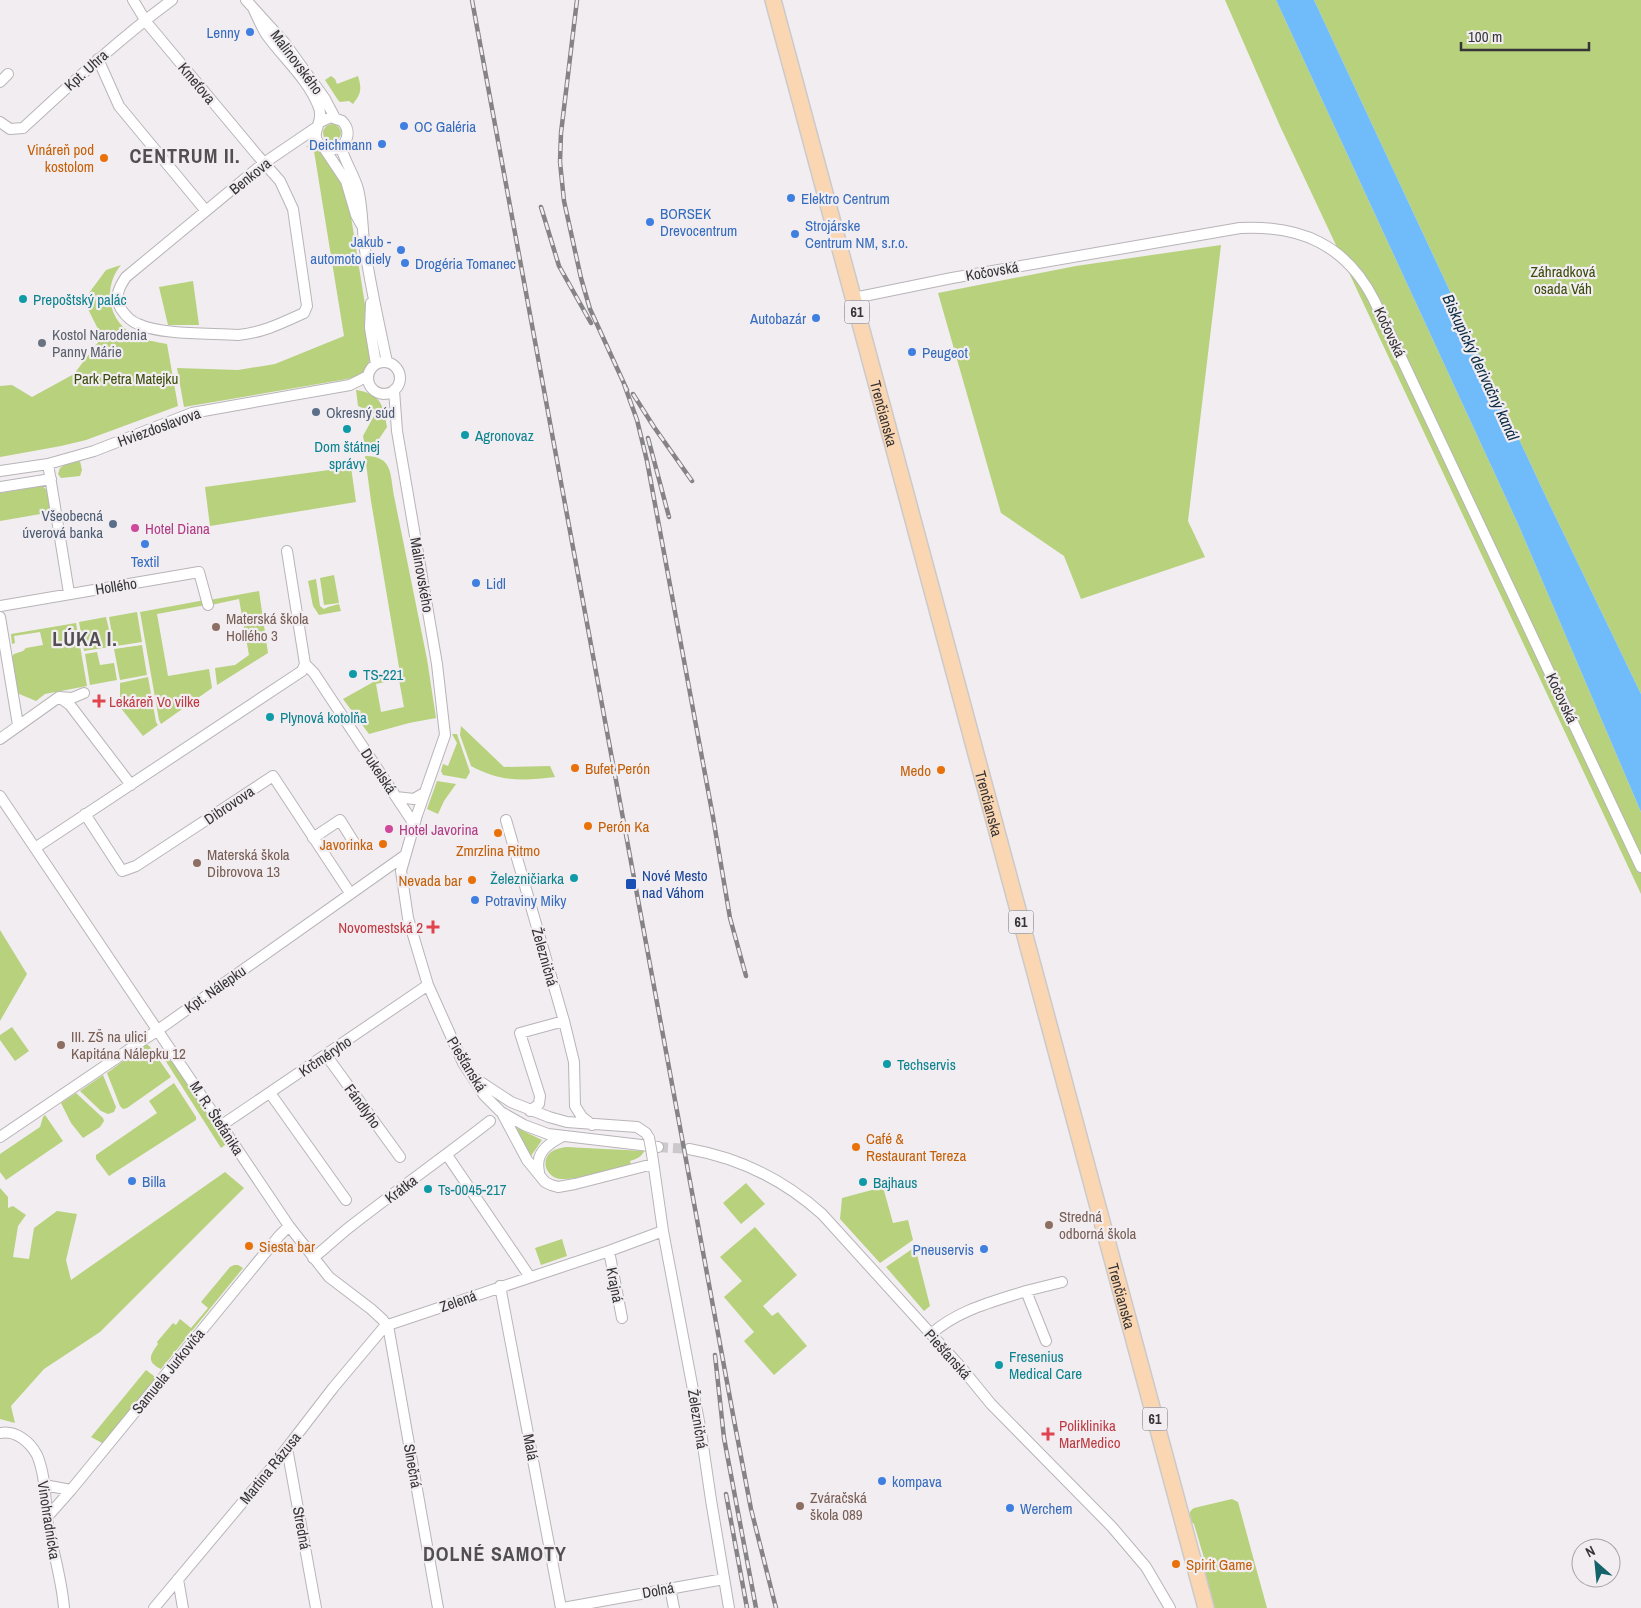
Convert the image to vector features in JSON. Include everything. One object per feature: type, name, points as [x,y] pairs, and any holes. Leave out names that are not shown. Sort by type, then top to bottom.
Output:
[{"type":"main road","name":"Trenčianska","points":[[773,0],[1206,1608]]},
{"type":"street","name":"Kmeťova","points":[[133,0],[144,20],[280,181],[289,199],[295,222],[307,306],[304,313],[251,334],[238,335],[156,330]]},
{"type":"street","name":"Kpt. Uhra","points":[[0,122],[10,129],[22,128],[98,59],[144,20],[172,0]]},
{"type":"street","name":"Malinovského","points":[[246,0],[284,42],[325,99],[335,118],[345,124],[348,131],[347,140],[341,147],[358,190],[371,290],[387,362]]},
{"type":"street","name":"Malinovského","points":[[254,10],[265,32],[298,74],[316,101],[320,111],[316,135],[346,181],[362,228]]},
{"type":"street","points":[[98,59],[118,106],[206,211]]},
{"type":"street","points":[[0,82],[8,74]]},
{"type":"street","points":[[319,125],[327,118],[335,118]]},
{"type":"street","name":"Benkova","points":[[156,330],[138,324],[127,317],[120,308],[117,299],[118,288],[126,277],[264,163],[296,143],[319,125]]},
{"type":"street","name":"Benkova","points":[[296,143],[321,145]]},
{"type":"street","points":[[321,145],[333,150],[341,147]]},
{"type":"street","name":"Kočovská","points":[[854,298],[952,278],[1240,228],[1272,228],[1296,232],[1325,244],[1338,252],[1361,277],[1374,300],[1641,867]]},
{"type":"street","name":"Malinovského","points":[[371,290],[370,328],[376,364]]},
{"type":"street","points":[[387,362],[394,366],[399,374],[399,383],[394,390],[387,393],[376,391],[368,383],[368,376],[372,367],[376,364],[387,362]]},
{"type":"street","name":"Hviezdoslavova","points":[[0,471],[45,464],[94,451],[192,413],[350,385],[368,376]]},
{"type":"street","name":"Hviezdoslavova","points":[[350,385],[376,391]]},
{"type":"street","name":"Malinovského","points":[[394,390],[395,417],[437,664],[445,734]]},
{"type":"street","name":"Malinovského","points":[[376,391],[389,406],[395,417]]},
{"type":"street","points":[[45,464],[51,479],[69,593]]},
{"type":"street","points":[[0,487],[51,479]]},
{"type":"street","name":"Dukelská","points":[[286,552],[305,664],[314,674],[414,824]]},
{"type":"street","name":"Hollého","points":[[0,606],[199,572],[208,605]]},
{"type":"street","points":[[0,617],[18,725]]},
{"type":"street","points":[[35,848],[302,671],[305,664]]},
{"type":"street","points":[[0,739],[59,697],[72,698],[84,693]]},
{"type":"street","points":[[59,697],[76,713],[132,785]]},
{"type":"street","name":"Piešťanská","points":[[445,734],[414,824],[401,871],[404,898],[414,941],[428,985],[454,1047],[484,1095],[501,1112],[518,1122],[536,1130],[561,1137],[654,1155]]},
{"type":"street","name":"Dibrovova","points":[[85,814],[122,871],[136,866],[273,776],[350,893]]},
{"type":"street","points":[[396,796],[414,799],[424,793]]},
{"type":"street","name":"M. R. Štefánika","points":[[0,796],[289,1226],[330,1277],[371,1309],[383,1320],[385,1326]]},
{"type":"street","points":[[313,838],[340,820],[355,844]]},
{"type":"street","name":"Železničná","points":[[506,820],[564,1021],[574,1062],[575,1095],[578,1112],[592,1125],[637,1127],[646,1133],[654,1155],[663,1231],[696,1404],[729,1608]]},
{"type":"street","name":"Kpt. Nálepku","points":[[0,1137],[158,1030],[404,856]]},
{"type":"street","name":"Krčméryho","points":[[222,1125],[428,985]]},
{"type":"street","points":[[530,1111],[539,1104],[540,1096],[520,1033],[564,1021]]},
{"type":"street","name":"Fándlyho","points":[[326,1055],[400,1157]]},
{"type":"street","points":[[473,1078],[480,1080],[511,1102],[530,1111],[567,1122],[592,1125]]},
{"type":"street","points":[[270,1092],[346,1200]]},
{"type":"street","points":[[501,1112],[528,1160],[545,1182],[558,1187],[596,1180],[654,1155]]},
{"type":"street","name":"Krátka","points":[[313,1258],[327,1248],[349,1227],[490,1121]]},
{"type":"street","points":[[539,1172],[538,1161],[543,1149],[561,1137]]},
{"type":"street","name":"Piešťanská","points":[[689,1149],[737,1161],[767,1175],[796,1192],[822,1214],[931,1334],[999,1413],[1112,1526],[1146,1567],[1170,1608]]},
{"type":"street","points":[[447,1155],[530,1276]]},
{"type":"street","name":"Samuela Jurkoviča","points":[[48,1516],[289,1226]]},
{"type":"street","name":"Zelená","points":[[385,1326],[663,1231]]},
{"type":"street","name":"Krajná","points":[[608,1251],[622,1318]]},
{"type":"street","points":[[931,1334],[951,1319],[974,1307],[1062,1282]]},
{"type":"street","name":"Malá","points":[[500,1286],[562,1608]]},
{"type":"street","points":[[1026,1291],[1046,1341]]},
{"type":"street","name":"Martina Rázusa","points":[[154,1608],[385,1326]]},
{"type":"street","name":"Slnečná","points":[[385,1326],[389,1331],[438,1608]]},
{"type":"street","name":"Vinohradnícka","points":[[0,1433],[6,1432],[22,1437],[36,1455],[44,1485],[62,1606]]},
{"type":"street","name":"Stredná","points":[[287,1448],[316,1608]]},
{"type":"street","points":[[44,1485],[71,1490]]},
{"type":"street","points":[[178,1579],[183,1608]]},
{"type":"street","name":"Dolná","points":[[562,1608],[724,1579]]},
{"type":"street","points":[[670,1588],[674,1608]]},
{"type":"green space","points":[[1225,0],[1276,0],[1518,524],[1641,812],[1641,894],[1280,126]]},
{"type":"green space","name":"Záhradková osada Váh","points":[[1314,0],[1641,0],[1641,694],[1546,497]]},
{"type":"green space","points":[[331,76],[337,84],[358,76],[360,91],[353,104],[349,101],[340,102],[338,100],[325,80]]},
{"type":"green space","points":[[328,124],[336,124],[341,129],[339,140],[328,142],[323,137],[323,129]]},
{"type":"green space","points":[[306,146],[312,146],[321,151],[346,185],[373,355],[363,372],[353,378],[184,407],[177,368],[238,370],[275,364],[344,336],[314,151]]},
{"type":"green space","points":[[1221,245],[1188,521],[1205,557],[1081,599],[1064,556],[1001,513],[938,293],[1076,266]]},
{"type":"green space","name":"Park Petra Matejku","points":[[121,265],[115,273],[110,293],[113,312],[125,329],[134,335],[146,340],[167,344],[178,406],[86,440],[0,457],[0,386],[12,385],[32,397],[74,374],[102,337],[86,305],[89,293],[106,270]]},
{"type":"green space","points":[[193,281],[199,325],[168,325],[159,287]]},
{"type":"green space","points":[[356,390],[376,397],[382,406],[387,427],[377,442],[365,447],[363,436],[375,414],[358,406]]},
{"type":"green space","points":[[365,456],[381,459],[390,474],[427,659],[436,718],[369,734],[343,699],[384,676],[385,682],[376,684],[381,712],[404,707],[399,680],[389,681],[388,675],[400,673]]},
{"type":"green space","points":[[80,461],[82,470],[80,476],[61,478],[58,474],[60,468],[68,463]]},
{"type":"green space","points":[[351,467],[356,502],[210,526],[205,487]]},
{"type":"green space","points":[[41,486],[47,490],[52,512],[0,521],[0,493]]},
{"type":"green space","points":[[334,575],[339,603],[324,605],[320,578]]},
{"type":"green space","points":[[316,579],[320,606],[324,609],[339,604],[341,611],[319,615],[313,606],[308,581]]},
{"type":"green space","points":[[259,591],[268,653],[217,685],[215,668],[235,665],[249,655],[239,599],[211,605],[210,600]]},
{"type":"green space","points":[[205,600],[206,605],[157,614],[168,676],[209,669],[212,688],[161,724],[140,612]]},
{"type":"green space","points":[[137,612],[142,642],[84,651],[79,622],[106,617],[110,634],[112,634],[109,617]]},
{"type":"green space","points":[[76,623],[87,686],[45,694],[36,701],[17,693],[11,658],[14,654],[26,648],[43,645],[40,632],[14,636],[15,643],[12,644],[11,634]]},
{"type":"green space","points":[[142,645],[147,675],[120,680],[114,649]]},
{"type":"green space","points":[[97,652],[100,665],[114,663],[117,680],[90,685],[85,654]]},
{"type":"green space","points":[[148,677],[158,725],[143,736],[120,707],[120,683]]},
{"type":"green space","points":[[461,726],[504,767],[550,766],[555,777],[532,779],[502,778],[471,766],[460,735]]},
{"type":"green space","points":[[452,734],[457,734],[470,772],[466,779],[443,775],[441,771],[443,764],[448,766],[457,743]]},
{"type":"green space","points":[[437,781],[456,784],[444,801],[438,814],[427,809]]},
{"type":"green space","points":[[0,930],[27,974],[0,1021]]},
{"type":"green space","points":[[12,1027],[29,1051],[15,1061],[0,1040],[0,1035]]},
{"type":"green space","points":[[145,1045],[150,1047],[171,1077],[123,1109],[120,1106],[107,1073]]},
{"type":"green space","points":[[165,1048],[224,1140],[225,1145],[221,1148],[160,1052]]},
{"type":"green space","points":[[103,1075],[116,1107],[114,1112],[108,1114],[101,1111],[80,1091]]},
{"type":"green space","points":[[174,1083],[196,1117],[196,1120],[109,1176],[96,1159],[96,1155],[157,1113],[149,1101]]},
{"type":"green space","points":[[76,1093],[104,1121],[100,1127],[83,1138],[71,1123],[61,1103]]},
{"type":"green space","points":[[45,1115],[63,1141],[6,1180],[0,1172],[0,1154],[40,1127]]},
{"type":"green space","points":[[515,1127],[542,1140],[531,1156]]},
{"type":"green space","points":[[566,1147],[644,1151],[637,1159],[630,1161],[631,1164],[579,1178],[557,1178],[549,1173],[547,1169],[547,1156],[556,1149]]},
{"type":"green space","points":[[225,1172],[244,1188],[100,1332],[44,1369],[11,1406],[15,1423],[0,1419],[0,1188],[8,1197],[8,1208],[13,1206],[26,1215],[18,1226],[13,1257],[29,1259],[34,1228],[57,1211],[77,1214],[66,1260],[71,1280]]},
{"type":"green space","points":[[746,1183],[765,1204],[741,1224],[723,1203]]},
{"type":"green space","points":[[883,1187],[893,1223],[908,1220],[913,1240],[880,1263],[840,1219],[842,1198]]},
{"type":"green space","points":[[755,1227],[797,1275],[763,1306],[772,1316],[778,1312],[807,1346],[774,1375],[744,1341],[754,1332],[724,1297],[742,1281],[720,1257]]},
{"type":"green space","points":[[562,1239],[567,1256],[541,1265],[535,1248]]},
{"type":"green space","points":[[915,1247],[930,1306],[924,1311],[886,1267]]},
{"type":"green space","points":[[234,1265],[243,1268],[161,1369],[153,1364],[151,1355],[158,1344],[157,1342],[173,1323],[176,1325],[180,1319],[191,1328],[208,1308],[201,1302],[230,1267]]},
{"type":"green space","points":[[146,1370],[158,1379],[109,1440],[102,1443],[91,1437]]},
{"type":"green space","points":[[1232,1499],[1238,1502],[1267,1608],[1214,1608],[1203,1572],[1204,1558],[1194,1524],[1189,1520],[1189,1515],[1194,1508]]},
{"type":"water","name":"Biskupický derivačný kanál","points":[[1276,0],[1314,0],[1546,497],[1641,694],[1641,812],[1518,524]]},
{"type":"tunnel","points":[[658,1147],[689,1149]]},
{"type":"railway","points":[[472,0],[734,1420],[751,1509],[776,1608]]},
{"type":"railway","points":[[577,0],[561,133],[560,162],[564,201],[590,309],[627,390]]},
{"type":"railway","points":[[541,207],[559,266],[591,323]]},
{"type":"railway","points":[[624,384],[637,420],[647,461],[730,918],[746,976]]},
{"type":"railway","points":[[633,394],[692,481]]},
{"type":"railway","points":[[648,438],[669,517]]},
{"type":"railway","points":[[715,1355],[724,1438],[756,1608]]},
{"type":"railway","points":[[726,1494],[747,1608]]},
{"type":"place","name":"Lenny","points":[[250,32]]},
{"type":"place","name":"OC Galéria","points":[[404,126]]},
{"type":"place","name":"Deichmann","points":[[382,144]]},
{"type":"place","name":"Vináreň pod kostolom","points":[[104,158]]},
{"type":"place","name":"Elektro Centrum","points":[[791,198]]},
{"type":"place","name":"BORSEK Drevocentrum","points":[[650,222]]},
{"type":"place","name":"Strojárske Centrum NM, s.r.o.","points":[[795,234]]},
{"type":"place","name":"Jakub - automoto diely","points":[[401,250]]},
{"type":"place","name":"Drogéria Tomanec","points":[[405,263]]},
{"type":"place","name":"Prepoštský palác","points":[[23,299]]},
{"type":"place","name":"Autobazár","points":[[816,318]]},
{"type":"place","name":"Kostol Narodenia Panny Márie","points":[[42,343]]},
{"type":"place","name":"Peugeot","points":[[912,352]]},
{"type":"place","name":"Okresný súd","points":[[316,412]]},
{"type":"place","name":"Dom štátnej správy","points":[[347,429]]},
{"type":"place","name":"Agronovaz","points":[[465,435]]},
{"type":"place","name":"Všeobecná úverová banka","points":[[113,524]]},
{"type":"place","name":"Hotel Diana","points":[[135,528]]},
{"type":"place","name":"Textil","points":[[145,544]]},
{"type":"place","name":"Lidl","points":[[476,583]]},
{"type":"place","name":"Materská škola Hollého 3","points":[[216,627]]},
{"type":"place","name":"TS-221","points":[[353,674]]},
{"type":"place","name":"Lekáreň Vo vilke","points":[[99,701]]},
{"type":"place","name":"Plynová kotolňa","points":[[270,717]]},
{"type":"place","name":"Bufet Perón","points":[[575,768]]},
{"type":"place","name":"Medo","points":[[941,770]]},
{"type":"place","name":"Perón Ka","points":[[588,826]]},
{"type":"place","name":"Hotel Javorina","points":[[389,829]]},
{"type":"place","name":"Zmrzlina Ritmo","points":[[498,833]]},
{"type":"place","name":"Javorinka","points":[[383,844]]},
{"type":"place","name":"Materská škola Dibrovova 13","points":[[197,863]]},
{"type":"place","name":"Železničiarka","points":[[574,878]]},
{"type":"place","name":"Nevada bar","points":[[472,880]]},
{"type":"place","name":"Nové Mesto nad Váhom","points":[[631,884]]},
{"type":"place","name":"Potraviny Miky","points":[[475,900]]},
{"type":"place","name":"Novomestská 2","points":[[433,927]]},
{"type":"place","name":"III. ZŠ na ulici Kapitána Nálepku 12","points":[[61,1045]]},
{"type":"place","name":"Techservis","points":[[887,1064]]},
{"type":"place","name":"Café & Restaurant Tereza","points":[[856,1147]]},
{"type":"place","name":"Billa","points":[[132,1181]]},
{"type":"place","name":"Bajhaus","points":[[863,1182]]},
{"type":"place","name":"Ts-0045-217","points":[[428,1189]]},
{"type":"place","name":"Stredná odborná škola","points":[[1049,1225]]},
{"type":"place","name":"Siesta bar","points":[[249,1246]]},
{"type":"place","name":"Pneuservis","points":[[984,1249]]},
{"type":"place","name":"Fresenius Medical Care","points":[[999,1365]]},
{"type":"place","name":"Poliklinika MarMedico","points":[[1048,1434]]},
{"type":"place","name":"kompava","points":[[882,1481]]},
{"type":"place","name":"Zváračská škola 089","points":[[800,1506]]},
{"type":"place","name":"Werchem","points":[[1010,1508]]},
{"type":"place","name":"Spirit Game","points":[[1176,1564]]},
{"type":"district","name":"CENTRUM II.","points":[[185,155]]},
{"type":"district","name":"LÚKA I.","points":[[85,638]]},
{"type":"district","name":"DOLNÉ SAMOTY","points":[[495,1553]]}]
